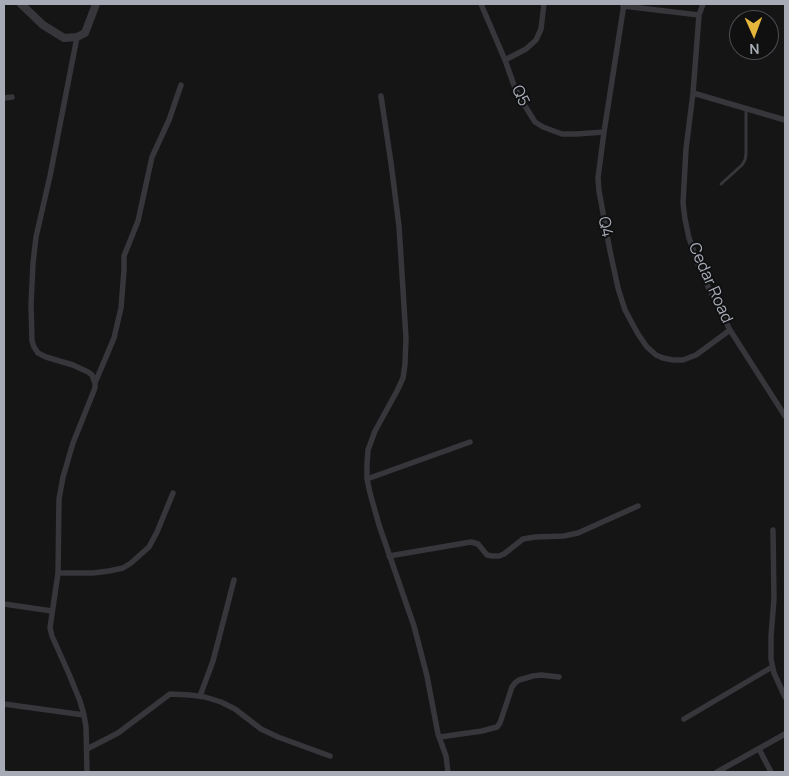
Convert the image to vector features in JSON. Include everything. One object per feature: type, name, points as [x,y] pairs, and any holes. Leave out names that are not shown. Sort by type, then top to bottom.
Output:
[{"type":"street","points":[[21,4],[43,25],[64,38],[77,37],[85,33],[96,4]]},
{"type":"street","name":"Q5","points":[[480,4],[522,101],[535,122],[562,134],[604,132]]},
{"type":"street","points":[[505,60],[526,49],[536,40],[541,29],[544,4]]},
{"type":"street","name":"Cedar Road","points":[[703,4],[699,15],[684,182],[683,203],[685,219],[689,238],[709,289],[730,330],[785,416]]},
{"type":"street","points":[[624,5],[699,15]]},
{"type":"street","name":"Q4","points":[[624,5],[599,167],[599,191],[618,288],[625,310],[647,347],[656,355],[668,359],[683,360],[696,355],[730,330]]},
{"type":"street","points":[[77,37],[50,176],[36,236],[31,305],[32,329],[34,347],[38,352],[46,357],[88,372],[92,375],[95,383]]},
{"type":"street","points":[[87,772],[84,715],[50,628],[58,573],[59,499],[63,476],[73,443],[114,338],[121,308],[124,256],[138,221],[152,157],[182,85]]},
{"type":"street","points":[[693,94],[785,120]]},
{"type":"street","points":[[381,96],[392,163],[399,226],[406,338],[403,378],[375,431],[368,450],[367,479],[389,556],[414,626],[440,738],[446,756],[448,772]]},
{"type":"street","points":[[4,98],[12,97]]},
{"type":"street","points":[[367,479],[470,442]]},
{"type":"street","points":[[58,573],[109,571],[123,568],[131,563],[149,547],[173,493]]},
{"type":"street","points":[[389,556],[471,542],[476,543],[487,555],[499,556],[523,539],[578,534],[638,506]]},
{"type":"street","points":[[773,530],[774,599],[771,636],[772,667],[785,697]]},
{"type":"street","points":[[200,696],[213,661],[234,580]]},
{"type":"street","points":[[4,604],[52,612]]},
{"type":"street","points":[[684,719],[772,667]]},
{"type":"street","points":[[440,738],[482,731],[497,726],[512,687],[519,680],[541,675],[559,677]]},
{"type":"street","points":[[87,749],[118,733],[170,694],[200,696],[222,702],[235,709],[261,729],[330,756]]},
{"type":"street","points":[[4,704],[84,715]]},
{"type":"street","points":[[717,772],[785,734]]},
{"type":"street","points":[[759,749],[770,772]]},
{"type":"lane","points":[[721,184],[745,160],[746,108]]}]
